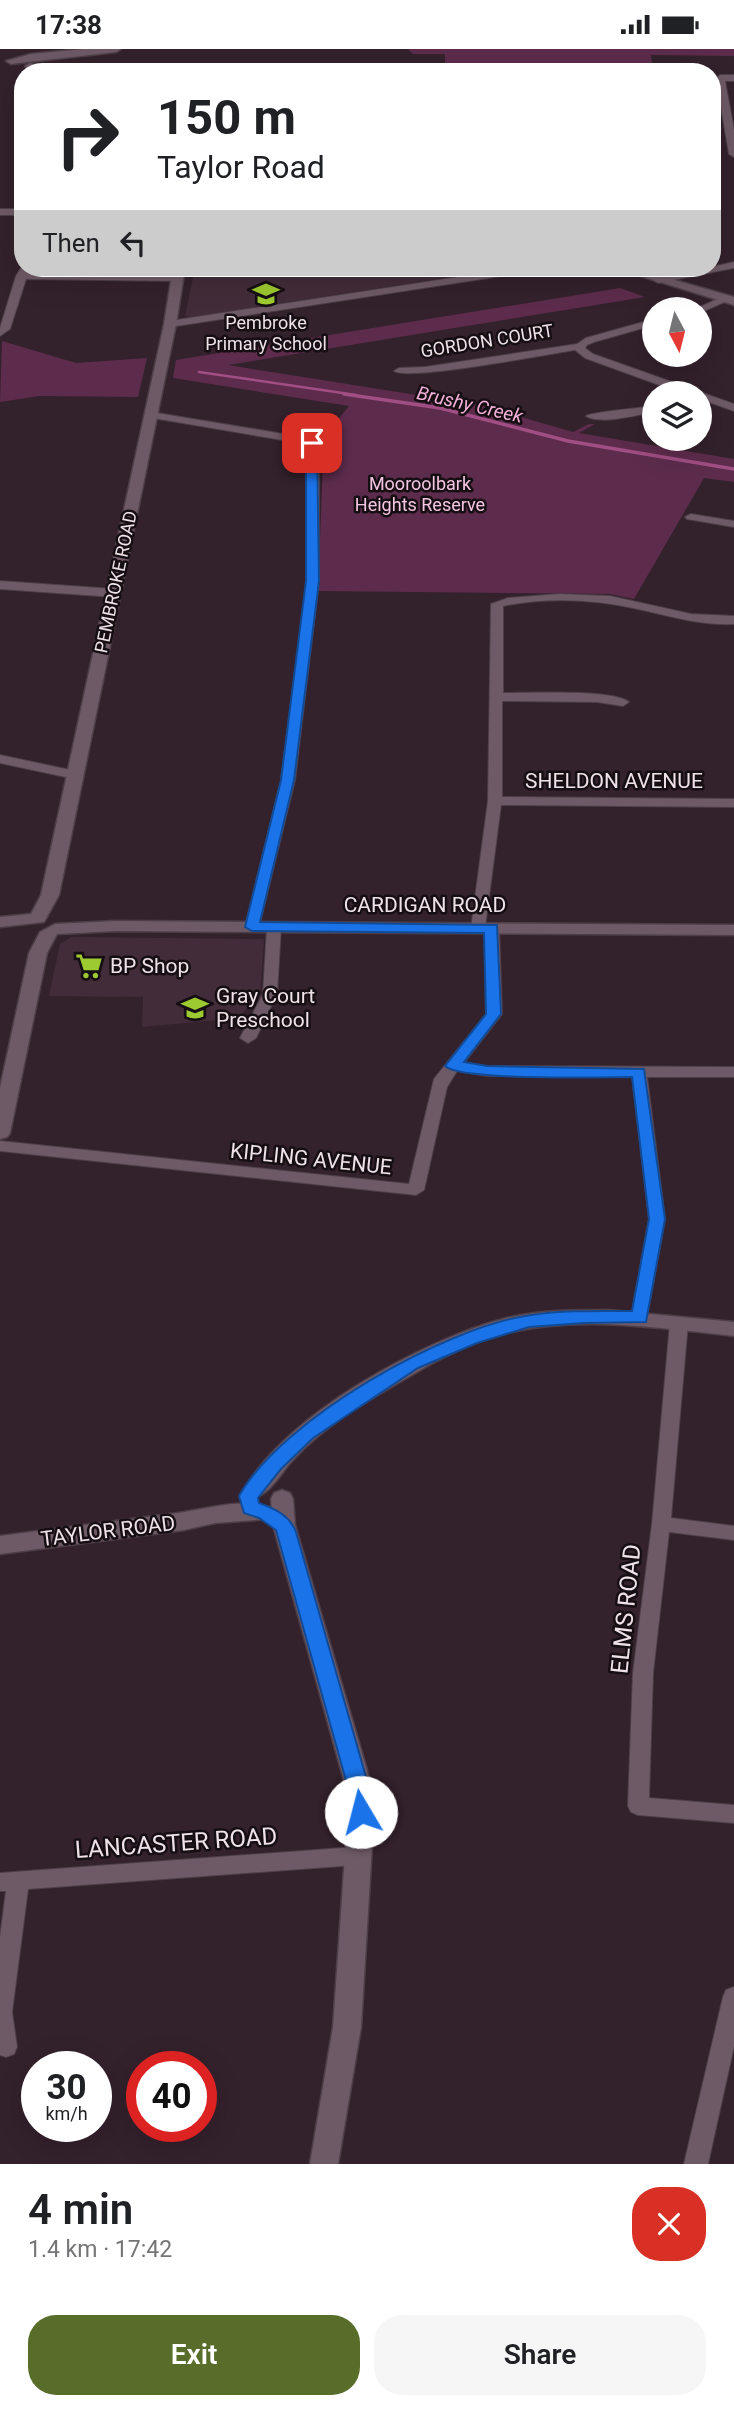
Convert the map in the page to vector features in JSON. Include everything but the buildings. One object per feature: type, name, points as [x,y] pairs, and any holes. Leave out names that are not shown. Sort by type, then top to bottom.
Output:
[{"type":"street","points":[[4,64],[31,57],[116,49]]},
{"type":"street","points":[[34,63],[42,58],[84,52]]},
{"type":"street","points":[[721,96],[722,114],[734,154]]},
{"type":"street","points":[[0,333],[5,328],[21,277]]},
{"type":"street","name":"PEMBROKE ROAD","points":[[44,925],[170,324],[177,277]]},
{"type":"street","points":[[170,324],[476,277]]},
{"type":"street","points":[[648,277],[730,300]]},
{"type":"street","points":[[657,280],[672,277]]},
{"type":"street","points":[[712,306],[730,300]]},
{"type":"street","name":"GORDON COURT","points":[[400,370],[425,370],[581,346],[590,340],[642,325]]},
{"type":"street","points":[[581,346],[582,351],[589,356],[657,381]]},
{"type":"street","points":[[712,401],[734,408]]},
{"type":"street","points":[[591,416],[642,411]]},
{"type":"street","points":[[151,415],[302,440],[312,443],[313,448],[313,581],[289,767],[252,927]]},
{"type":"street","points":[[691,517],[734,524]]},
{"type":"street","points":[[0,585],[114,593]]},
{"type":"street","points":[[734,620],[708,621],[611,600],[523,600],[497,604],[495,801],[485,928],[494,1014],[453,1066],[487,1071],[734,1072]]},
{"type":"street","points":[[495,697],[597,698],[623,702]]},
{"type":"street","points":[[0,759],[75,775]]},
{"type":"street","name":"SHELDON AVENUE","points":[[495,801],[734,803]]},
{"type":"street","name":"CARDIGAN ROAD","points":[[0,924],[734,930]]},
{"type":"street","points":[[0,1133],[5,1081],[44,925]]},
{"type":"street","points":[[248,1038],[270,994],[274,927]]},
{"type":"street","name":"KIPLING AVENUE","points":[[0,1146],[416,1190],[439,1087],[453,1066]]},
{"type":"street","points":[[639,1072],[657,1219],[640,1318]]},
{"type":"street","points":[[324,2164],[347,2027],[356,1856],[361,1812],[356,1777],[268,1505],[275,1465],[306,1433],[362,1394],[412,1363],[471,1338],[529,1321],[584,1317],[640,1318],[734,1329]]},
{"type":"street","name":"ELMS ROAD","points":[[679,1323],[643,1673],[638,1806],[734,1814]]},
{"type":"street","name":"TAYLOR ROAD","points":[[0,1545],[184,1521],[268,1505]]},
{"type":"street","points":[[660,1524],[734,1534]]},
{"type":"street","name":"LANCASTER ROAD","points":[[9,1881],[356,1856]]},
{"type":"street","points":[[6,2047],[1,2012],[9,1881]]},
{"type":"street","points":[[696,2164],[734,1997]]},
{"type":"shaded area","name":"Pembroke Primary School","points":[[193,277],[449,277],[191,317],[185,316]]},
{"type":"shaded area","points":[[71,937],[264,939],[260,998],[254,998],[240,1018],[142,1027],[143,997],[49,996],[60,944]]},
{"type":"green space","points":[[408,49],[734,49],[734,56],[651,55],[652,63],[445,63],[445,54],[413,54]]},
{"type":"green space","name":"Mooroolbark Heights Reserve","points":[[620,288],[645,297],[228,365],[480,405],[573,432],[595,424],[579,433],[642,444],[642,451],[686,451],[734,459],[734,482],[704,478],[634,599],[610,594],[318,591],[324,437],[349,406],[173,378],[176,360]]},
{"type":"green space","points":[[2,341],[76,363],[147,358],[138,397],[40,396],[0,402]]},
{"type":"waterway","name":"Brushy Creek","points":[[199,372],[356,395]]},
{"type":"waterway","name":"Brushy Creek","points":[[344,394],[440,408],[568,441],[734,469]]},
{"type":"place","name":"Pembroke Primary School","points":[[266,294]]},
{"type":"place","name":"BP Shop","points":[[89,966]]},
{"type":"place","name":"Gray Court Preschool","points":[[195,1008]]},
{"type":"route","points":[[312,443],[313,581],[288,780],[252,927],[492,928],[494,1014],[453,1066],[487,1071],[639,1072],[657,1219],[640,1318],[584,1317],[529,1321],[471,1338],[412,1363],[306,1433],[249,1496],[248,1504],[251,1508],[266,1513],[284,1525],[287,1532],[356,1777],[361,1812]]}]
